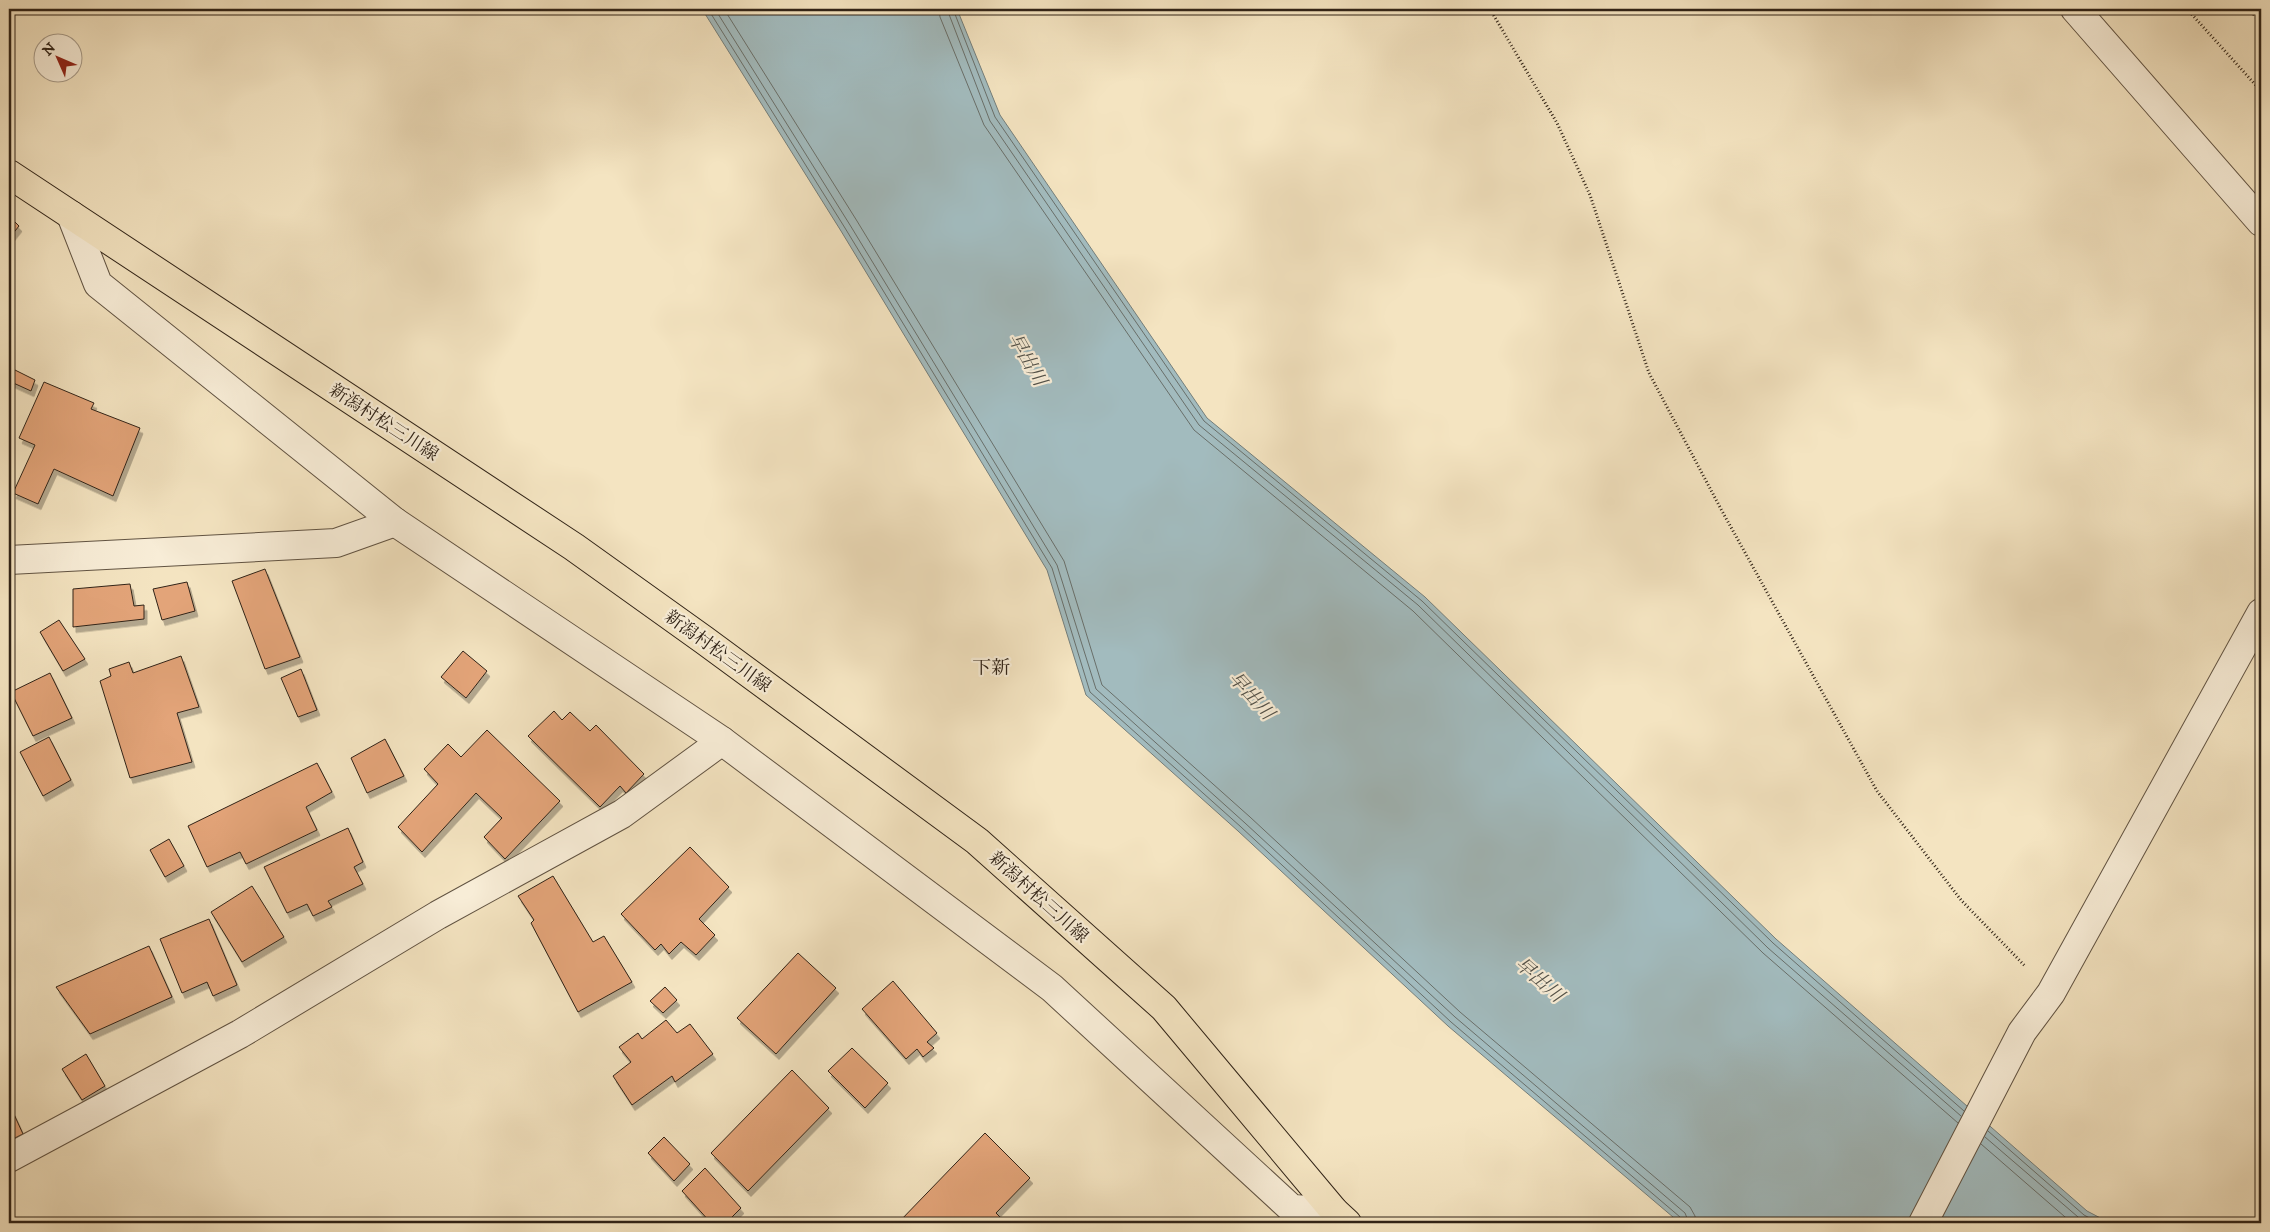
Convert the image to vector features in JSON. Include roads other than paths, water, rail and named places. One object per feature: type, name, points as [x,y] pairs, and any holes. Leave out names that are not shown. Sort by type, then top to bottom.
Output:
[{"type":"main road","name":"新潟村松三川線","points":[[9,174],[574,547],[977,841],[1164,1008],[1340,1217]]},
{"type":"street","points":[[2075,9],[2261,222]]},
{"type":"street","points":[[71,215],[98,284],[396,522],[722,741],[1052,988],[1292,1208],[1340,1217]]},
{"type":"street","points":[[9,560],[336,544],[396,522]]},
{"type":"street","points":[[1924,1223],[2022,1032],[2051,994],[2261,613]]},
{"type":"street","points":[[9,1158],[240,1034],[438,915],[622,814],[722,741]]},
{"type":"water","name":"早出川","points":[[702,9],[957,9],[1000,115],[1207,418],[1425,597],[1776,939],[2087,1211],[2110,1223],[1680,1223],[1448,1026],[1238,831],[1086,695],[1047,570],[841,231]]},
{"type":"district","name":"下新","points":[[991,667]]}]
